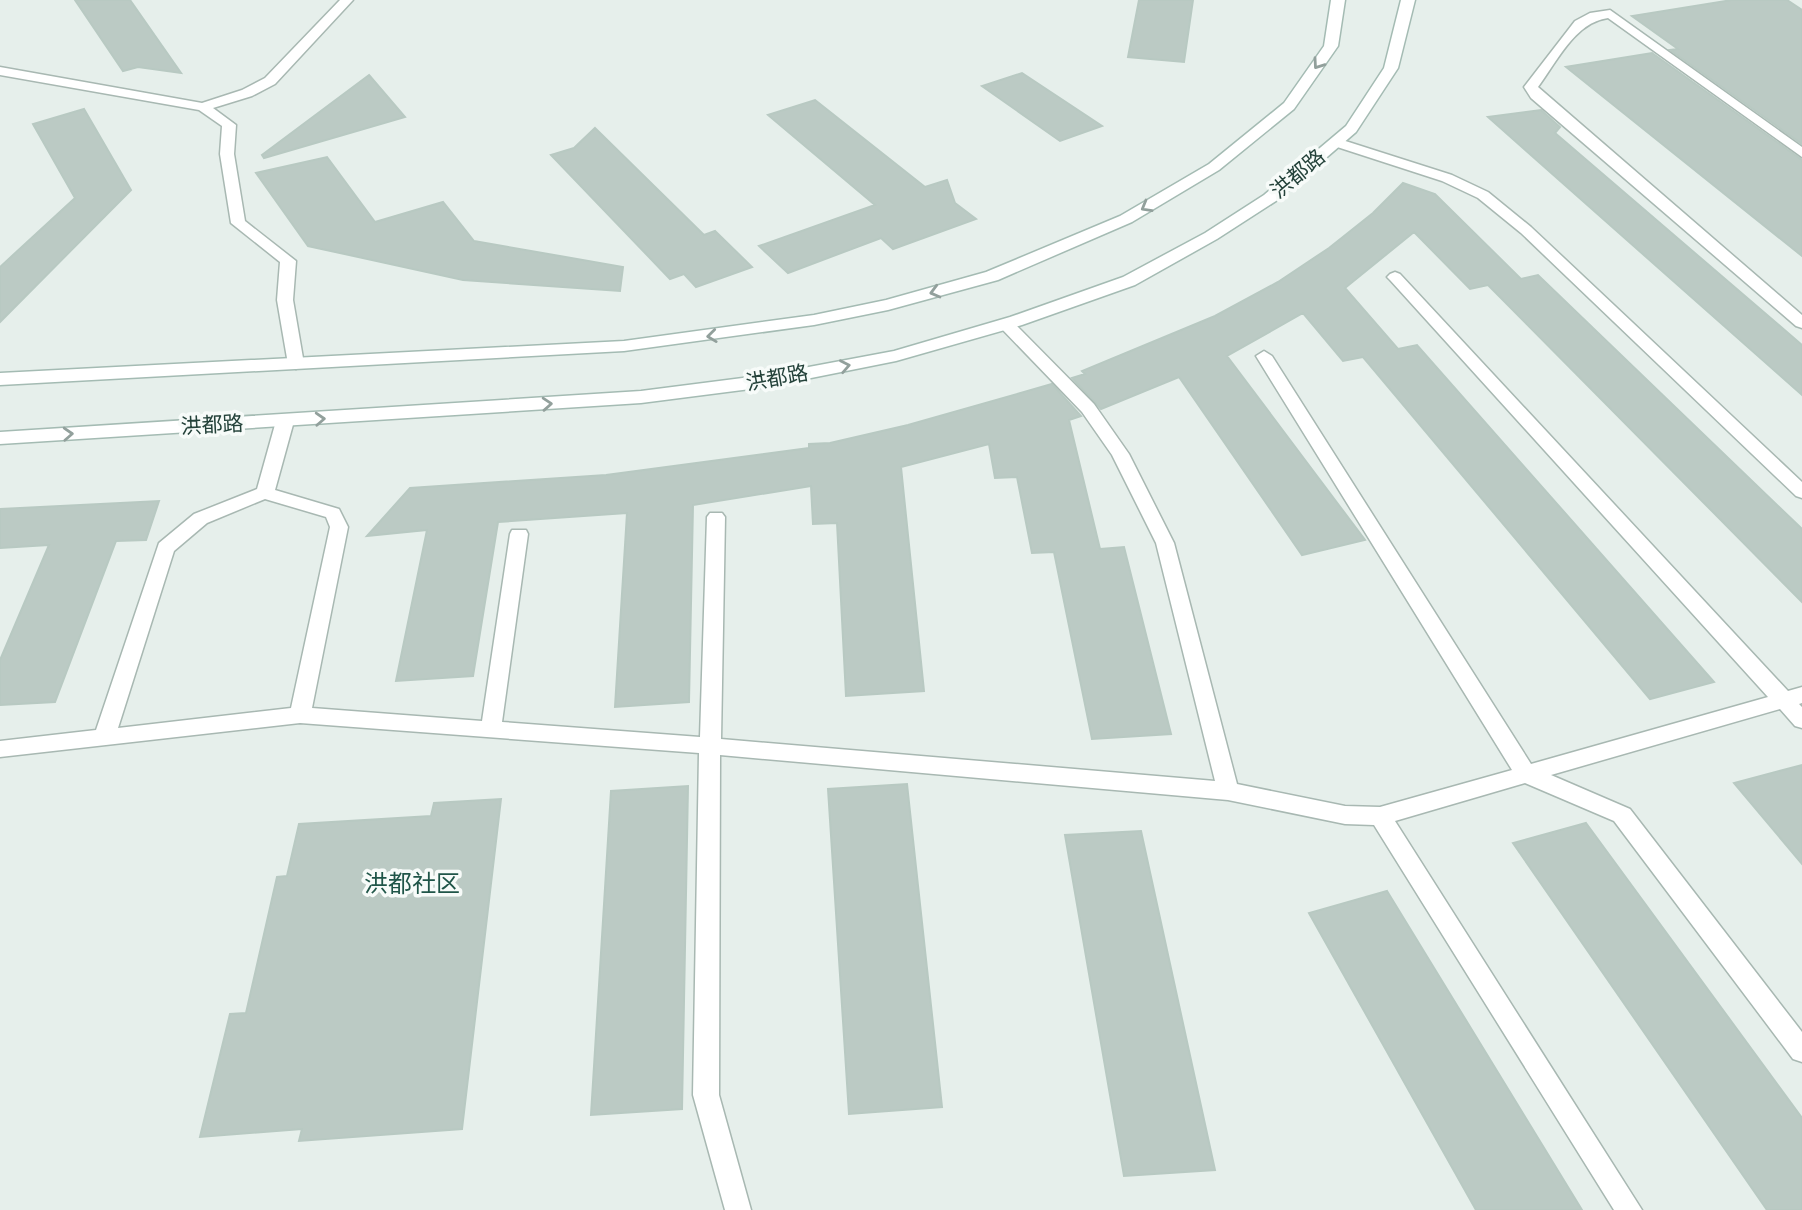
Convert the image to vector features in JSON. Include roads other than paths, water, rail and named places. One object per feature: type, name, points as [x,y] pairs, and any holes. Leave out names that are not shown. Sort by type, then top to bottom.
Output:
[{"type":"main road","points":[[0,379],[624,346],[730,334],[888,305],[992,276],[1126,219],[1214,167],[1289,106],[1331,46],[1338,0]]},
{"type":"main road","name":"洪都路","points":[[0,438],[641,397],[766,381],[896,356],[1006,324],[1129,281],[1270,198],[1351,129],[1391,68],[1408,0]]},
{"type":"lane","points":[[203,107],[247,93],[271,81],[347,0]]},
{"type":"lane","points":[[1802,153],[1609,14],[1594,16],[1579,24],[1531,87],[1536,95],[1802,323]]},
{"type":"lane","points":[[0,71],[203,107],[229,125],[227,155],[237,223],[288,261],[285,300],[296,364]]},
{"type":"lane","points":[[1336,142],[1447,178],[1483,195],[1535,239],[1802,492]]},
{"type":"lane","points":[[1395,276],[1793,698],[1802,720]]},
{"type":"lane","points":[[1006,324],[1088,408],[1120,454],[1165,543],[1228,791]]},
{"type":"lane","points":[[1264,356],[1526,774],[1622,815],[1802,1051]]},
{"type":"lane","points":[[265,493],[285,421]]},
{"type":"lane","points":[[105,735],[166,548],[182,531],[206,513],[265,493],[333,513],[339,527],[300,715]]},
{"type":"lane","points":[[716,517],[706,1096],[738,1210]]},
{"type":"lane","points":[[491,729],[519,534]]},
{"type":"lane","points":[[0,749],[300,715],[710,746],[1228,791],[1345,815],[1380,816],[1793,698]]},
{"type":"lane","points":[[1380,816],[1629,1210]]},
{"type":"district","name":"洪都社区","points":[[412,884]]}]
